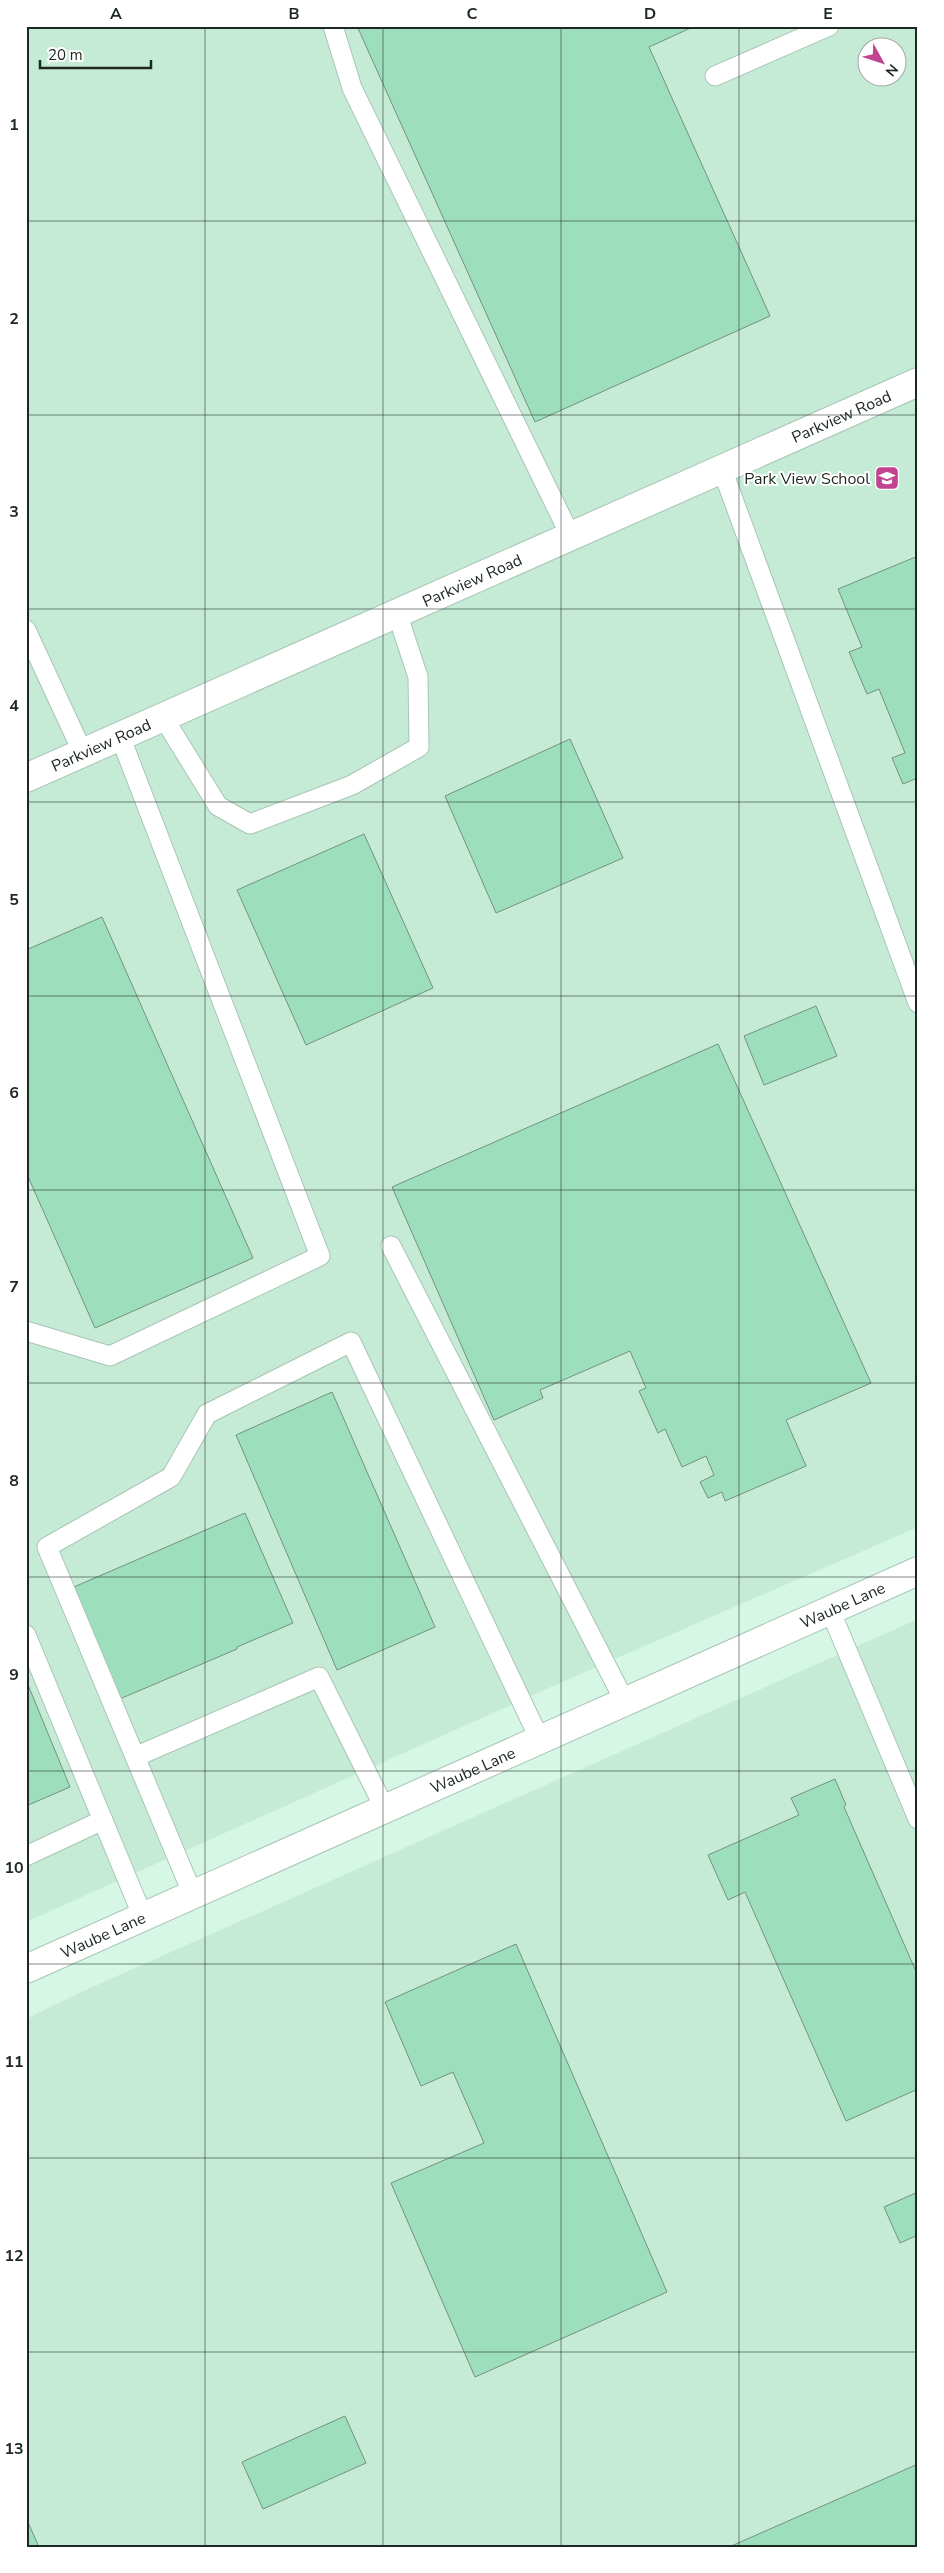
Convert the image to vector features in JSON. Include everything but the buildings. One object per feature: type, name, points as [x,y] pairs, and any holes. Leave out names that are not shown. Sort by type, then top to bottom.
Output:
[{"type":"main road","name":"Parkview Road","points":[[26,778],[918,382]]},
{"type":"main road","name":"Waube Lane","points":[[26,1969],[918,1571]]},
{"type":"lane","points":[[333,26],[352,88],[571,537]]},
{"type":"lane","points":[[715,76],[829,26]]},
{"type":"lane","points":[[722,469],[918,1003]]},
{"type":"lane","points":[[163,717],[218,806],[250,824],[352,785],[419,747],[418,677],[397,613]]},
{"type":"lane","points":[[26,630],[83,752]]},
{"type":"lane","points":[[26,1331],[110,1356],[320,1256],[120,736]]},
{"type":"lane","points":[[392,1246],[625,1702]]},
{"type":"lane","points":[[193,1895],[47,1547],[171,1478],[207,1414],[351,1342],[540,1740]]},
{"type":"lane","points":[[830,1610],[918,1819]]},
{"type":"lane","points":[[26,1635],[143,1917]]},
{"type":"lane","points":[[135,1757],[319,1677],[385,1809]]},
{"type":"lane","points":[[26,1856],[103,1820]]},
{"type":"shaded area","points":[[26,26],[918,26],[918,1527],[560,1683],[26,1922]]},
{"type":"shaded area","points":[[918,1619],[918,2547],[26,2547],[26,2019],[79,1993]]},
{"type":"place","name":"Park View School","points":[[887,478]]}]
